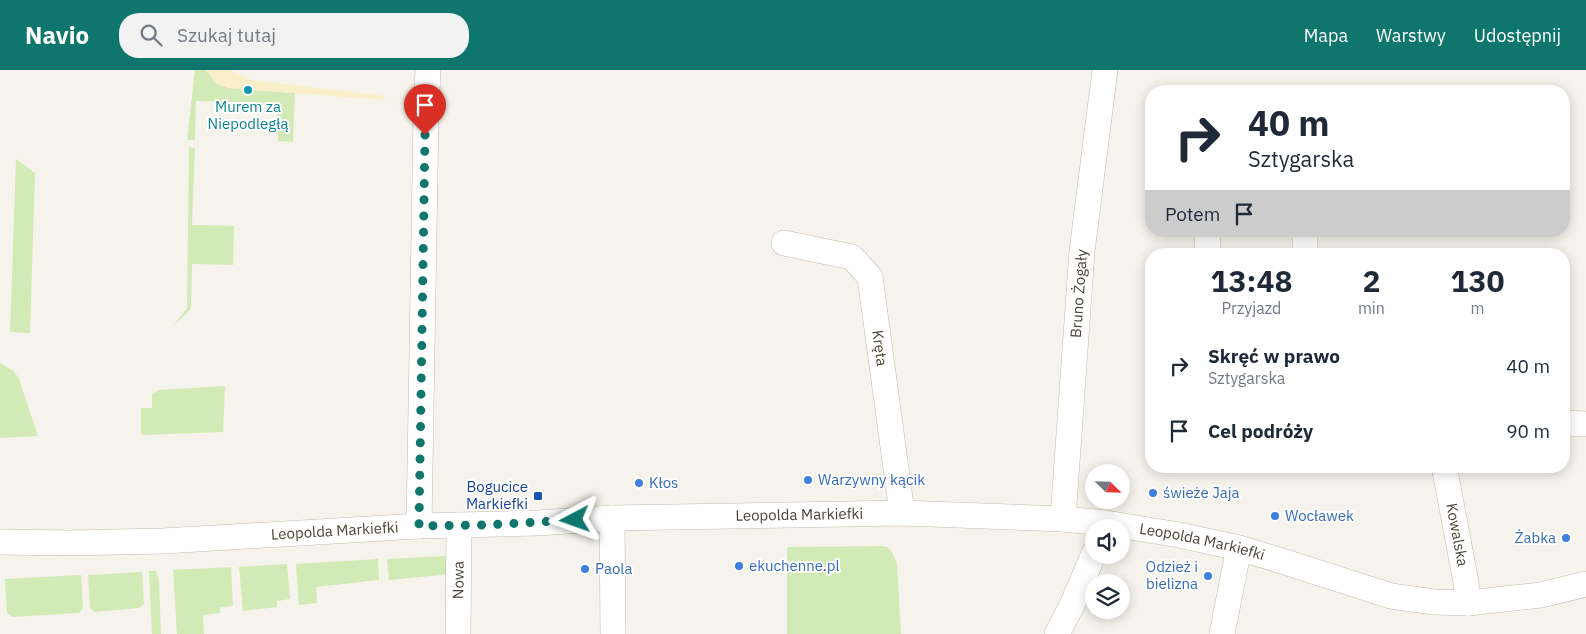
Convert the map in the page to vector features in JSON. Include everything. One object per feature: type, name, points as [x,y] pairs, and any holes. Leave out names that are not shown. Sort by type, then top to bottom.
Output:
[{"type":"street","points":[[419,526],[428,70]]},
{"type":"street","name":"Bruno Żogały","points":[[1063,518],[1082,251],[1105,70]]},
{"type":"street","name":"Kręta","points":[[784,243],[852,257],[870,278],[902,513]]},
{"type":"street","points":[[1570,423],[1586,424]]},
{"type":"street","name":"Kowalska","points":[[1445,473],[1466,582],[1468,603]]},
{"type":"street","name":"Leopolda Markiefki","points":[[0,542],[163,541],[419,526],[538,523],[612,518],[902,513],[1063,518],[1085,522]]},
{"type":"street","points":[[612,518],[613,634]]},
{"type":"street","name":"Nowa","points":[[458,634],[459,525]]},
{"type":"street","name":"Leopolda Markiefki","points":[[1130,528],[1179,535],[1239,548],[1391,596],[1434,602],[1468,603],[1541,595],[1586,584]]},
{"type":"street","points":[[1222,634],[1239,548]]},
{"type":"street","points":[[1057,634],[1090,564]]},
{"type":"green space","points":[[195,70],[206,70],[216,83],[228,88],[295,93],[293,142],[278,141],[278,103],[196,101],[195,140],[187,140]]},
{"type":"green space","points":[[189,147],[195,148],[192,225],[234,226],[233,265],[192,264],[191,309],[173,326],[187,308]]},
{"type":"green space","points":[[16,159],[35,173],[30,333],[10,332]]},
{"type":"green space","points":[[0,363],[14,371],[19,379],[38,436],[0,438]]},
{"type":"green space","points":[[225,386],[223,432],[141,434],[141,408],[152,408],[152,395],[158,390]]},
{"type":"green space","points":[[787,547],[888,547],[897,563],[901,634],[787,634]]},
{"type":"green space","points":[[445,556],[452,574],[389,580],[387,559]]},
{"type":"green space","points":[[378,559],[379,580],[316,587],[317,603],[299,605],[296,564]]},
{"type":"green space","points":[[287,564],[290,599],[277,601],[277,607],[243,611],[239,567]]},
{"type":"green space","points":[[231,567],[233,606],[220,607],[220,613],[203,615],[204,634],[177,634],[173,570]]},
{"type":"green space","points":[[149,571],[156,571],[159,581],[161,634],[152,634]]},
{"type":"green space","points":[[142,572],[144,604],[139,608],[95,612],[90,608],[88,575]]},
{"type":"green space","points":[[81,575],[83,608],[79,613],[12,617],[7,613],[5,579]]},
{"type":"sand","points":[[206,70],[229,70],[251,80],[385,96],[384,100],[228,88],[216,83]]},
{"type":"place","name":"Murem za Niepodległą","points":[[248,90]]},
{"type":"place","name":"Warzywny kącik","points":[[808,480]]},
{"type":"place","name":"Kłos","points":[[639,483]]},
{"type":"place","name":"świeże Jaja","points":[[1153,493]]},
{"type":"place","name":"Bogucice Markiefki","points":[[538,496]]},
{"type":"place","name":"Wocławek","points":[[1275,516]]},
{"type":"place","name":"Żabka","points":[[1566,538]]},
{"type":"place","name":"ekuchenne.pl","points":[[739,566]]},
{"type":"place","name":"Paola","points":[[585,569]]},
{"type":"place","name":"Odzież i bielizna","points":[[1208,576]]},
{"type":"route","points":[[425,135],[419,526],[538,523],[575,520]]}]
